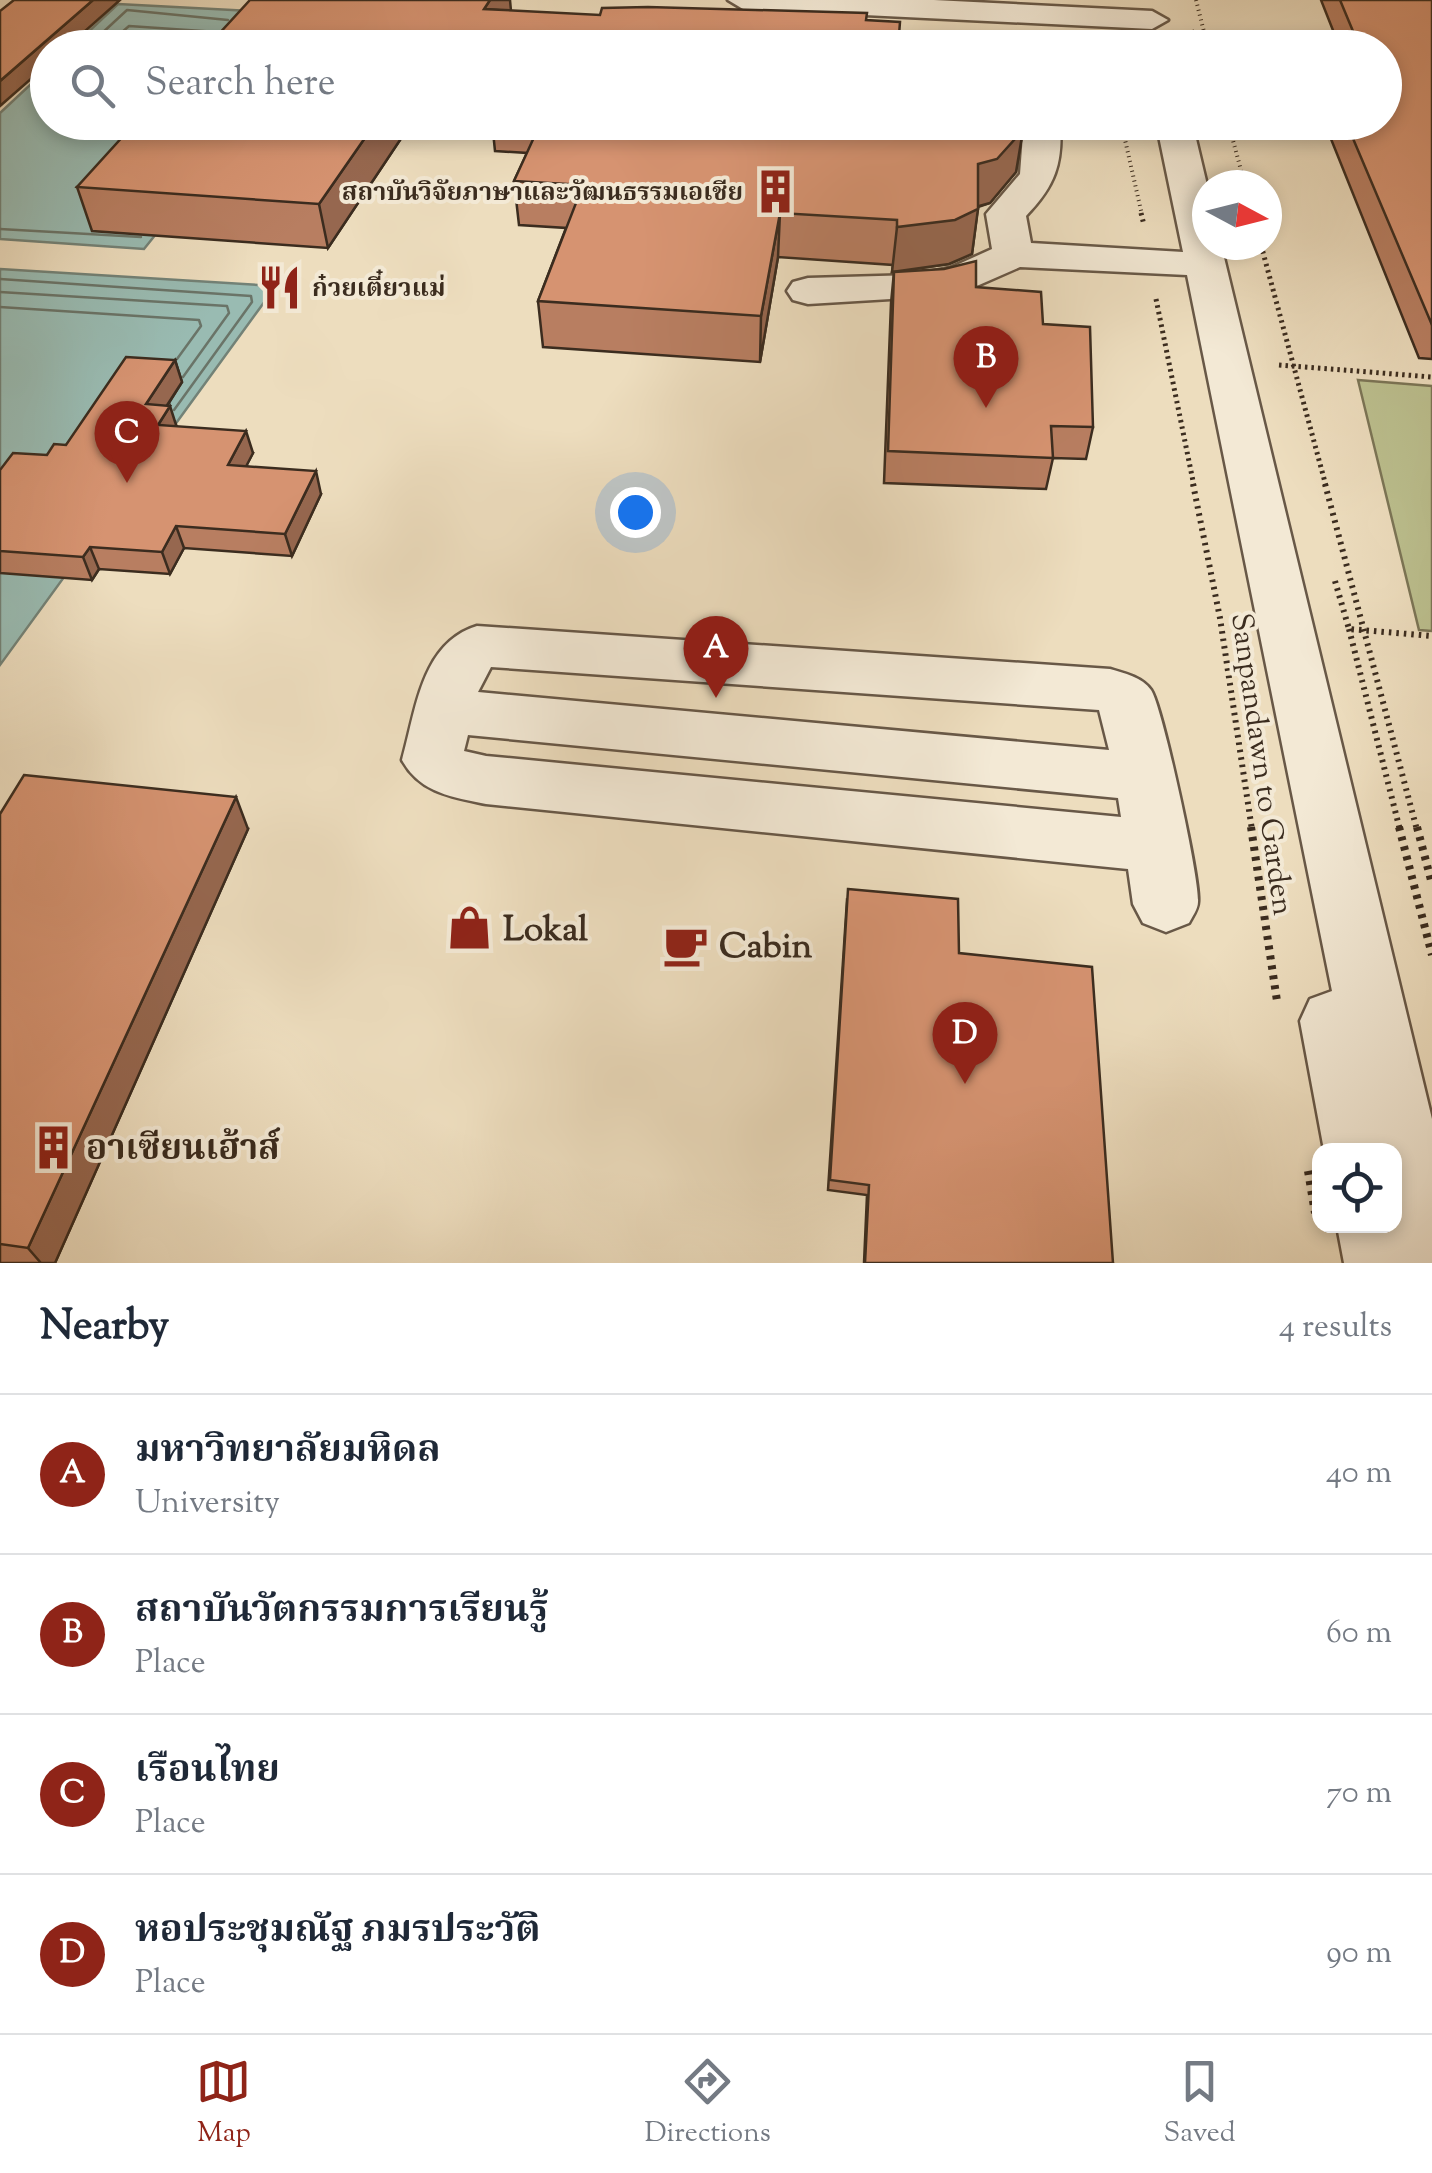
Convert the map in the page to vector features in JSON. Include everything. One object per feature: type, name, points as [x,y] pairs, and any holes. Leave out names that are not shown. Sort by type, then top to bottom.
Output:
[{"type":"lane","points":[[743,0],[1145,22]]},
{"type":"lane","points":[[1013,254],[1006,214],[1036,187],[1044,171],[1043,140]]},
{"type":"lane","points":[[1158,140],[1161,262],[1359,1143]]},
{"type":"lane","points":[[1178,140],[1427,1263]]},
{"type":"lane","points":[[808,291],[924,289],[984,272],[1013,254],[1161,262]]},
{"type":"lane","points":[[477,646],[1110,690],[1128,700],[1146,776],[1162,875],[452,774],[432,760],[444,711],[454,671],[477,646]]},
{"type":"lane","points":[[444,711],[1146,776]]},
{"type":"lane","points":[[1355,1233],[1384,1263]]},
{"type":"path","points":[[1201,22],[1203,30]]},
{"type":"path","name":"Sanpandawn to Garden","points":[[1126,140],[1161,262],[1279,1008]]},
{"type":"path","points":[[1233,140],[1241,170]]},
{"type":"path","points":[[1265,260],[1432,884]]},
{"type":"path","points":[[1273,348],[1277,365],[1432,377]]},
{"type":"path","points":[[1349,629],[1432,955]]},
{"type":"path","points":[[1364,630],[1432,636]]},
{"type":"path","points":[[1307,1165],[1312,1172]]},
{"type":"green space","points":[[1358,380],[1432,386],[1432,631],[1419,630]]},
{"type":"water","points":[[118,4],[331,15],[319,30],[90,30]]},
{"type":"water","points":[[30,85],[30,140],[231,140],[144,249],[0,239],[0,113]]},
{"type":"water","points":[[0,269],[276,286],[0,665]]},
{"type":"building","points":[[14,0],[93,0],[59,30],[30,30],[30,55],[0,81],[0,11]]},
{"type":"building","points":[[250,0],[490,0],[484,9],[600,15],[602,8],[648,7],[867,13],[866,20],[900,22],[899,30],[222,30]]},
{"type":"building","points":[[1340,0],[1432,0],[1432,325],[1354,140],[1402,140],[1402,30],[1352,30]]},
{"type":"building","points":[[120,140],[363,140],[319,204],[77,187]]},
{"type":"building","name":"สถาบันวิจัยภาษาและวัฒนธรรมเอเชีย","points":[[533,140],[1014,140],[997,159],[978,164],[978,209],[955,220],[897,227],[897,220],[780,213],[761,316],[538,301],[583,185],[514,181]]},
{"type":"building","points":[[976,261],[976,287],[1041,292],[1043,324],[1090,327],[1093,427],[1051,426],[1053,458],[888,451],[894,272],[944,269]]},
{"type":"building","points":[[126,357],[175,360],[146,404],[170,406],[158,425],[246,431],[228,465],[316,471],[285,534],[176,526],[162,552],[90,547],[83,557],[0,551],[0,470],[13,453],[47,455],[54,444],[66,445]]},
{"type":"building","name":"อาเซียนเฮ้าส์","points":[[24,775],[236,797],[28,1248],[0,1244],[0,814]]},
{"type":"building","points":[[848,889],[958,899],[959,953],[1092,967],[1113,1263],[865,1263],[869,1185],[830,1180]]},
{"type":"place","name":"สถาบันวิจัยภาษาและวัฒนธรรมเอเชีย","points":[[776,191]]},
{"type":"place","name":"ก๋วยเตี๋ยวแม่","points":[[279,287]]},
{"type":"place","name":"สถาบันวัตกรรมการเรียนรู้","points":[[986,408]]},
{"type":"place","name":"เรือนไทย","points":[[127,483]]},
{"type":"place","name":"มหาวิทยาลัยมหิดล","points":[[716,698]]},
{"type":"place","name":"Lokal","points":[[470,928]]},
{"type":"place","name":"Cabin","points":[[686,945]]},
{"type":"place","name":"หอประชุมณัฐ ภมรประวัติ","points":[[965,1084]]},
{"type":"place","name":"อาเซียนเฮ้าส์","points":[[53,1147]]}]
